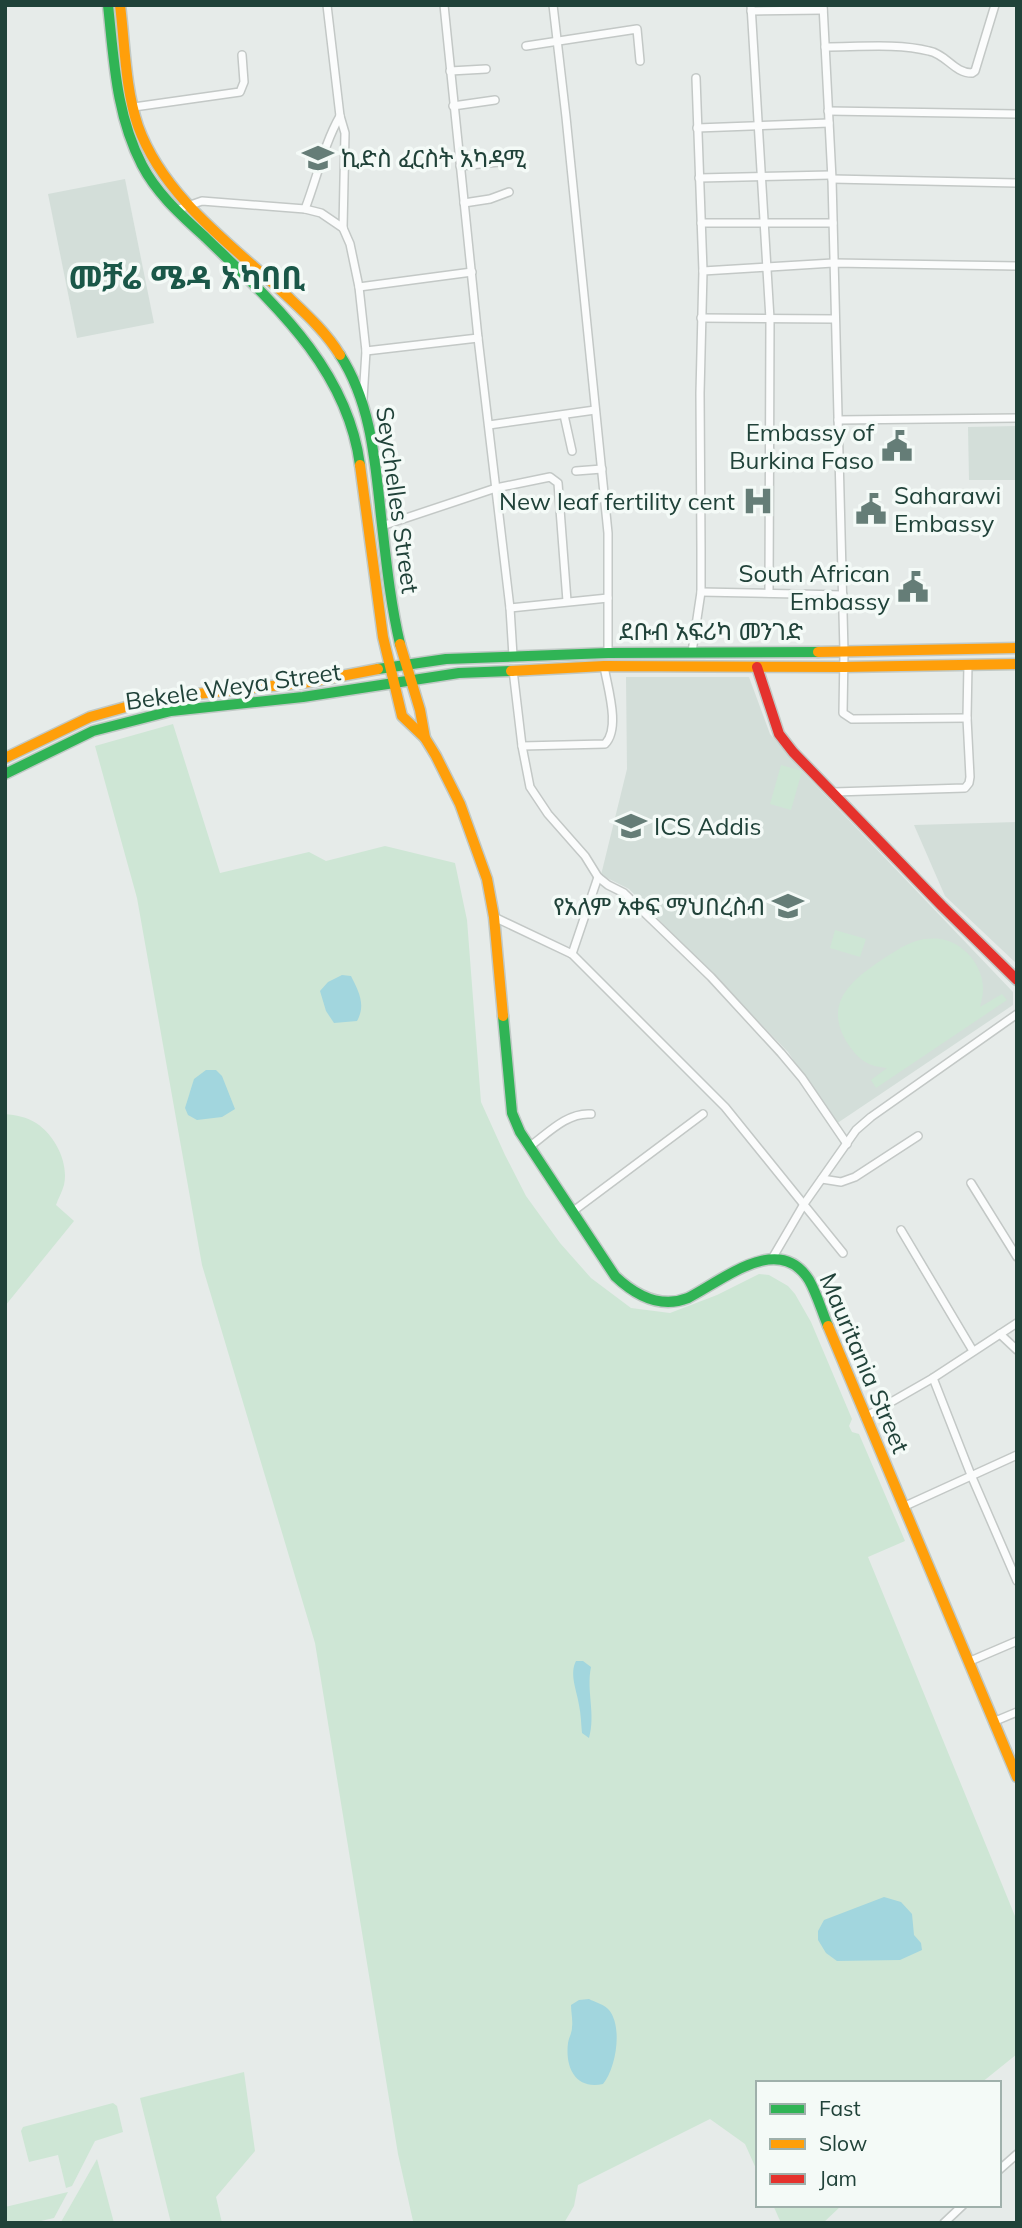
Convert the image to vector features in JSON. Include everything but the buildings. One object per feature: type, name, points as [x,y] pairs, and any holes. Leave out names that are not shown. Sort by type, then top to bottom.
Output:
[{"type":"main road","name":"Seychelles Street","points":[[108,5],[118,95],[124,121],[142,165],[161,195],[289,320],[309,345],[339,393],[351,422],[359,456],[383,637],[394,683]]},
{"type":"main road","name":"Seychelles Street","points":[[120,5],[134,107],[139,127],[154,157],[187,204],[322,331],[346,363],[363,399],[371,434],[395,622],[412,680]]},
{"type":"main road","name":"ደቡብ አፍሪካ መንገድ","points":[[5,758],[90,717],[158,698],[323,681],[407,664],[513,656],[608,653],[1017,648]]},
{"type":"main road","name":"ደቡብ አፍሪካ መንገድ","points":[[412,680],[459,673],[604,666],[844,667],[1017,664]]},
{"type":"main road","points":[[757,667],[779,734],[793,752],[1017,980]]},
{"type":"main road","name":"Bekele Weya Street","points":[[5,774],[84,735],[139,718],[171,711],[303,697],[412,680]]},
{"type":"main road","points":[[412,680],[422,713],[425,738]]},
{"type":"main road","points":[[394,683],[402,716],[425,738],[460,804],[487,880],[494,917],[512,1113],[529,1147],[615,1276],[626,1288],[642,1297],[671,1303],[683,1300],[752,1264],[773,1257]]},
{"type":"main road","name":"Mauritania Street","points":[[773,1257],[791,1262],[801,1269],[809,1281],[1017,1777]]},
{"type":"street","points":[[327,5],[340,116],[345,132],[343,228],[350,244],[359,287],[366,351],[363,399]]},
{"type":"street","points":[[444,5],[513,656]]},
{"type":"street","points":[[553,5],[608,533],[608,653]]},
{"type":"street","points":[[825,47],[917,48],[934,51],[959,70],[972,73],[975,71],[995,5]]},
{"type":"street","points":[[769,593],[770,319],[751,8],[823,8],[832,177],[843,595],[843,713],[852,719],[967,718]]},
{"type":"street","points":[[526,46],[557,39],[637,29],[639,61]]},
{"type":"street","points":[[134,107],[240,92],[244,82],[242,55]]},
{"type":"street","points":[[450,71],[486,69]]},
{"type":"street","points":[[692,652],[701,592],[703,271],[696,78]]},
{"type":"street","points":[[453,106],[495,100]]},
{"type":"street","points":[[828,111],[1017,114]]},
{"type":"street","points":[[305,209],[331,132],[340,116]]},
{"type":"street","points":[[697,128],[829,123]]},
{"type":"street","points":[[460,166],[500,162]]},
{"type":"street","points":[[699,178],[832,177],[1017,183]]},
{"type":"street","points":[[464,203],[490,199],[509,192]]},
{"type":"street","points":[[176,210],[202,201],[305,209],[321,213],[343,228]]},
{"type":"street","points":[[701,223],[833,223]]},
{"type":"street","points":[[703,271],[833,264],[1017,267]]},
{"type":"street","points":[[359,287],[471,272]]},
{"type":"street","points":[[701,318],[835,319]]},
{"type":"street","points":[[366,351],[478,338]]},
{"type":"street","points":[[489,425],[595,411]]},
{"type":"street","points":[[564,415],[572,450]]},
{"type":"street","points":[[838,420],[1017,418]]},
{"type":"street","points":[[576,471],[602,469]]},
{"type":"street","points":[[382,526],[496,488],[550,477],[558,483],[567,601]]},
{"type":"street","points":[[701,592],[843,595]]},
{"type":"street","points":[[510,608],[608,598]]},
{"type":"street","points":[[834,792],[965,788],[970,777],[968,664]]},
{"type":"street","points":[[522,746],[605,744],[609,740],[613,718],[604,666]]},
{"type":"street","points":[[513,670],[530,787],[548,814],[585,856],[598,877],[624,893],[711,977],[802,1078],[848,1144]]},
{"type":"street","points":[[572,954],[598,877]]},
{"type":"street","points":[[494,917],[572,954],[725,1107],[843,1254]]},
{"type":"street","points":[[773,1257],[804,1204],[856,1130],[1017,1014]]},
{"type":"street","points":[[529,1147],[571,1116],[591,1114]]},
{"type":"street","points":[[572,1212],[703,1114]]},
{"type":"street","points":[[822,1179],[841,1182],[855,1177],[918,1136]]},
{"type":"street","points":[[971,1183],[1017,1256]]},
{"type":"street","points":[[901,1230],[973,1351]]},
{"type":"street","points":[[865,1417],[933,1378],[1017,1323]]},
{"type":"street","points":[[1000,1334],[1017,1350]]},
{"type":"street","points":[[933,1378],[1017,1581]]},
{"type":"street","points":[[903,1507],[1017,1455]]},
{"type":"street","points":[[968,1662],[1017,1642]]},
{"type":"street","points":[[993,1722],[1017,1712]]},
{"type":"street","points":[[1001,2168],[1017,2154]]},
{"type":"street","points":[[944,2223],[960,2207]]},
{"type":"shaded area","points":[[125,179],[154,323],[77,338],[48,194]]},
{"type":"shaded area","points":[[1017,426],[1017,480],[969,480],[968,427]]},
{"type":"shaded area","name":"የአለም አቀፍ ማህበረስብ","points":[[626,677],[749,677],[770,734],[1013,992],[1013,1005],[836,1124],[788,1052],[629,889],[601,875],[627,769]]},
{"type":"shaded area","points":[[1017,822],[1017,964],[945,896],[914,825]]},
{"type":"green space","points":[[173,724],[220,873],[309,852],[326,861],[385,846],[455,863],[467,920],[481,1102],[526,1196],[560,1243],[591,1278],[631,1308],[670,1313],[717,1295],[759,1274],[769,1275],[788,1286],[795,1294],[811,1322],[852,1419],[849,1426],[852,1432],[859,1434],[905,1541],[868,1557],[1017,1921],[1017,2054],[983,2081],[756,2081],[756,2169],[745,2144],[710,2119],[578,2185],[574,2206],[564,2223],[413,2221],[398,2154],[315,1643],[202,1265],[137,898],[95,746]]},
{"type":"green space","points":[[781,765],[802,771],[791,810],[770,804]]},
{"type":"green space","points":[[835,930],[866,939],[860,957],[830,948]]},
{"type":"green space","points":[[924,939],[949,941],[971,957],[982,981],[980,1007],[1002,994],[1007,1000],[876,1088],[871,1080],[887,1068],[869,1064],[852,1050],[841,1030],[839,1006],[843,996],[858,977],[901,948]]},
{"type":"green space","points":[[5,1114],[33,1121],[55,1142],[65,1177],[56,1205],[74,1221],[5,1306]]},
{"type":"green space","points":[[244,2072],[255,2151],[216,2197],[222,2223],[171,2223],[140,2098]]},
{"type":"green space","points":[[113,2103],[117,2106],[123,2132],[95,2141],[72,2186],[66,2188],[58,2155],[29,2162],[21,2131],[23,2127]]},
{"type":"green space","points":[[97,2159],[114,2223],[61,2223],[61,2222]]},
{"type":"green space","points":[[68,2192],[54,2218],[32,2223],[5,2223],[5,2207]]},
{"type":"green space","points":[[774,2207],[840,2207],[823,2223],[781,2223]]},
{"type":"water","points":[[342,975],[351,976],[359,993],[360,1015],[357,1021],[334,1023],[326,1011],[320,991],[328,982]]},
{"type":"water","points":[[206,1070],[216,1070],[222,1076],[235,1109],[222,1117],[197,1120],[188,1115],[185,1108],[194,1079]]},
{"type":"water","points":[[576,1661],[583,1661],[591,1667],[592,1720],[589,1738],[582,1733],[573,1677]]},
{"type":"water","points":[[884,1897],[901,1902],[912,1914],[914,1935],[921,1943],[922,1950],[900,1960],[837,1961],[826,1953],[818,1940],[818,1931],[824,1920]]},
{"type":"water","points":[[589,1999],[609,2010],[616,2026],[614,2058],[603,2084],[585,2084],[579,2080],[570,2068],[568,2060],[568,2043],[572,2031],[571,2005],[579,2000]]},
{"type":"traffic: fast","points":[[108,5],[121,107],[142,165],[170,204],[256,286],[303,339],[340,397],[352,430],[360,465]]},
{"type":"traffic: fast","points":[[340,355],[359,393],[370,432],[400,644]]},
{"type":"traffic: fast","points":[[378,669],[446,659],[608,653],[818,652]]},
{"type":"traffic: fast","points":[[5,774],[93,731],[171,711],[303,697],[459,673],[511,671]]},
{"type":"traffic: fast","points":[[503,1016],[512,1113],[520,1132],[615,1276],[640,1294],[668,1302],[688,1298],[750,1264],[782,1260],[797,1266],[809,1280],[828,1326]]},
{"type":"traffic: slow","points":[[120,5],[134,112],[150,152],[165,176],[202,219],[308,317],[340,355]]},
{"type":"traffic: slow","points":[[360,465],[383,637],[402,716],[425,738],[436,756],[460,804],[487,879],[494,917],[503,1016]]},
{"type":"traffic: slow","points":[[400,644],[420,710],[425,738]]},
{"type":"traffic: slow","points":[[818,652],[1017,648]]},
{"type":"traffic: slow","points":[[511,671],[604,666],[844,667],[1017,664]]},
{"type":"traffic: slow","points":[[5,758],[90,717],[158,698],[310,682],[378,669]]},
{"type":"traffic: slow","points":[[828,1326],[1017,1777]]},
{"type":"traffic: jam","points":[[757,667],[779,734],[793,752],[1017,980]]},
{"type":"place","name":"ኪድስ ፈርስት አካዳሚ","points":[[318,158]]},
{"type":"place","name":"Embassy of Burkina Faso","points":[[897,446]]},
{"type":"place","name":"New leaf fertility cent","points":[[758,501]]},
{"type":"place","name":"Saharawi Embassy","points":[[871,509]]},
{"type":"place","name":"South African Embassy","points":[[913,587]]},
{"type":"place","name":"ICS Addis","points":[[631,826]]},
{"type":"place","name":"የአለም አቀፍ ማህበረስብ","points":[[788,906]]},
{"type":"district","name":"መቻሬ ሜዳ አካባቢ","points":[[187,277]]}]
